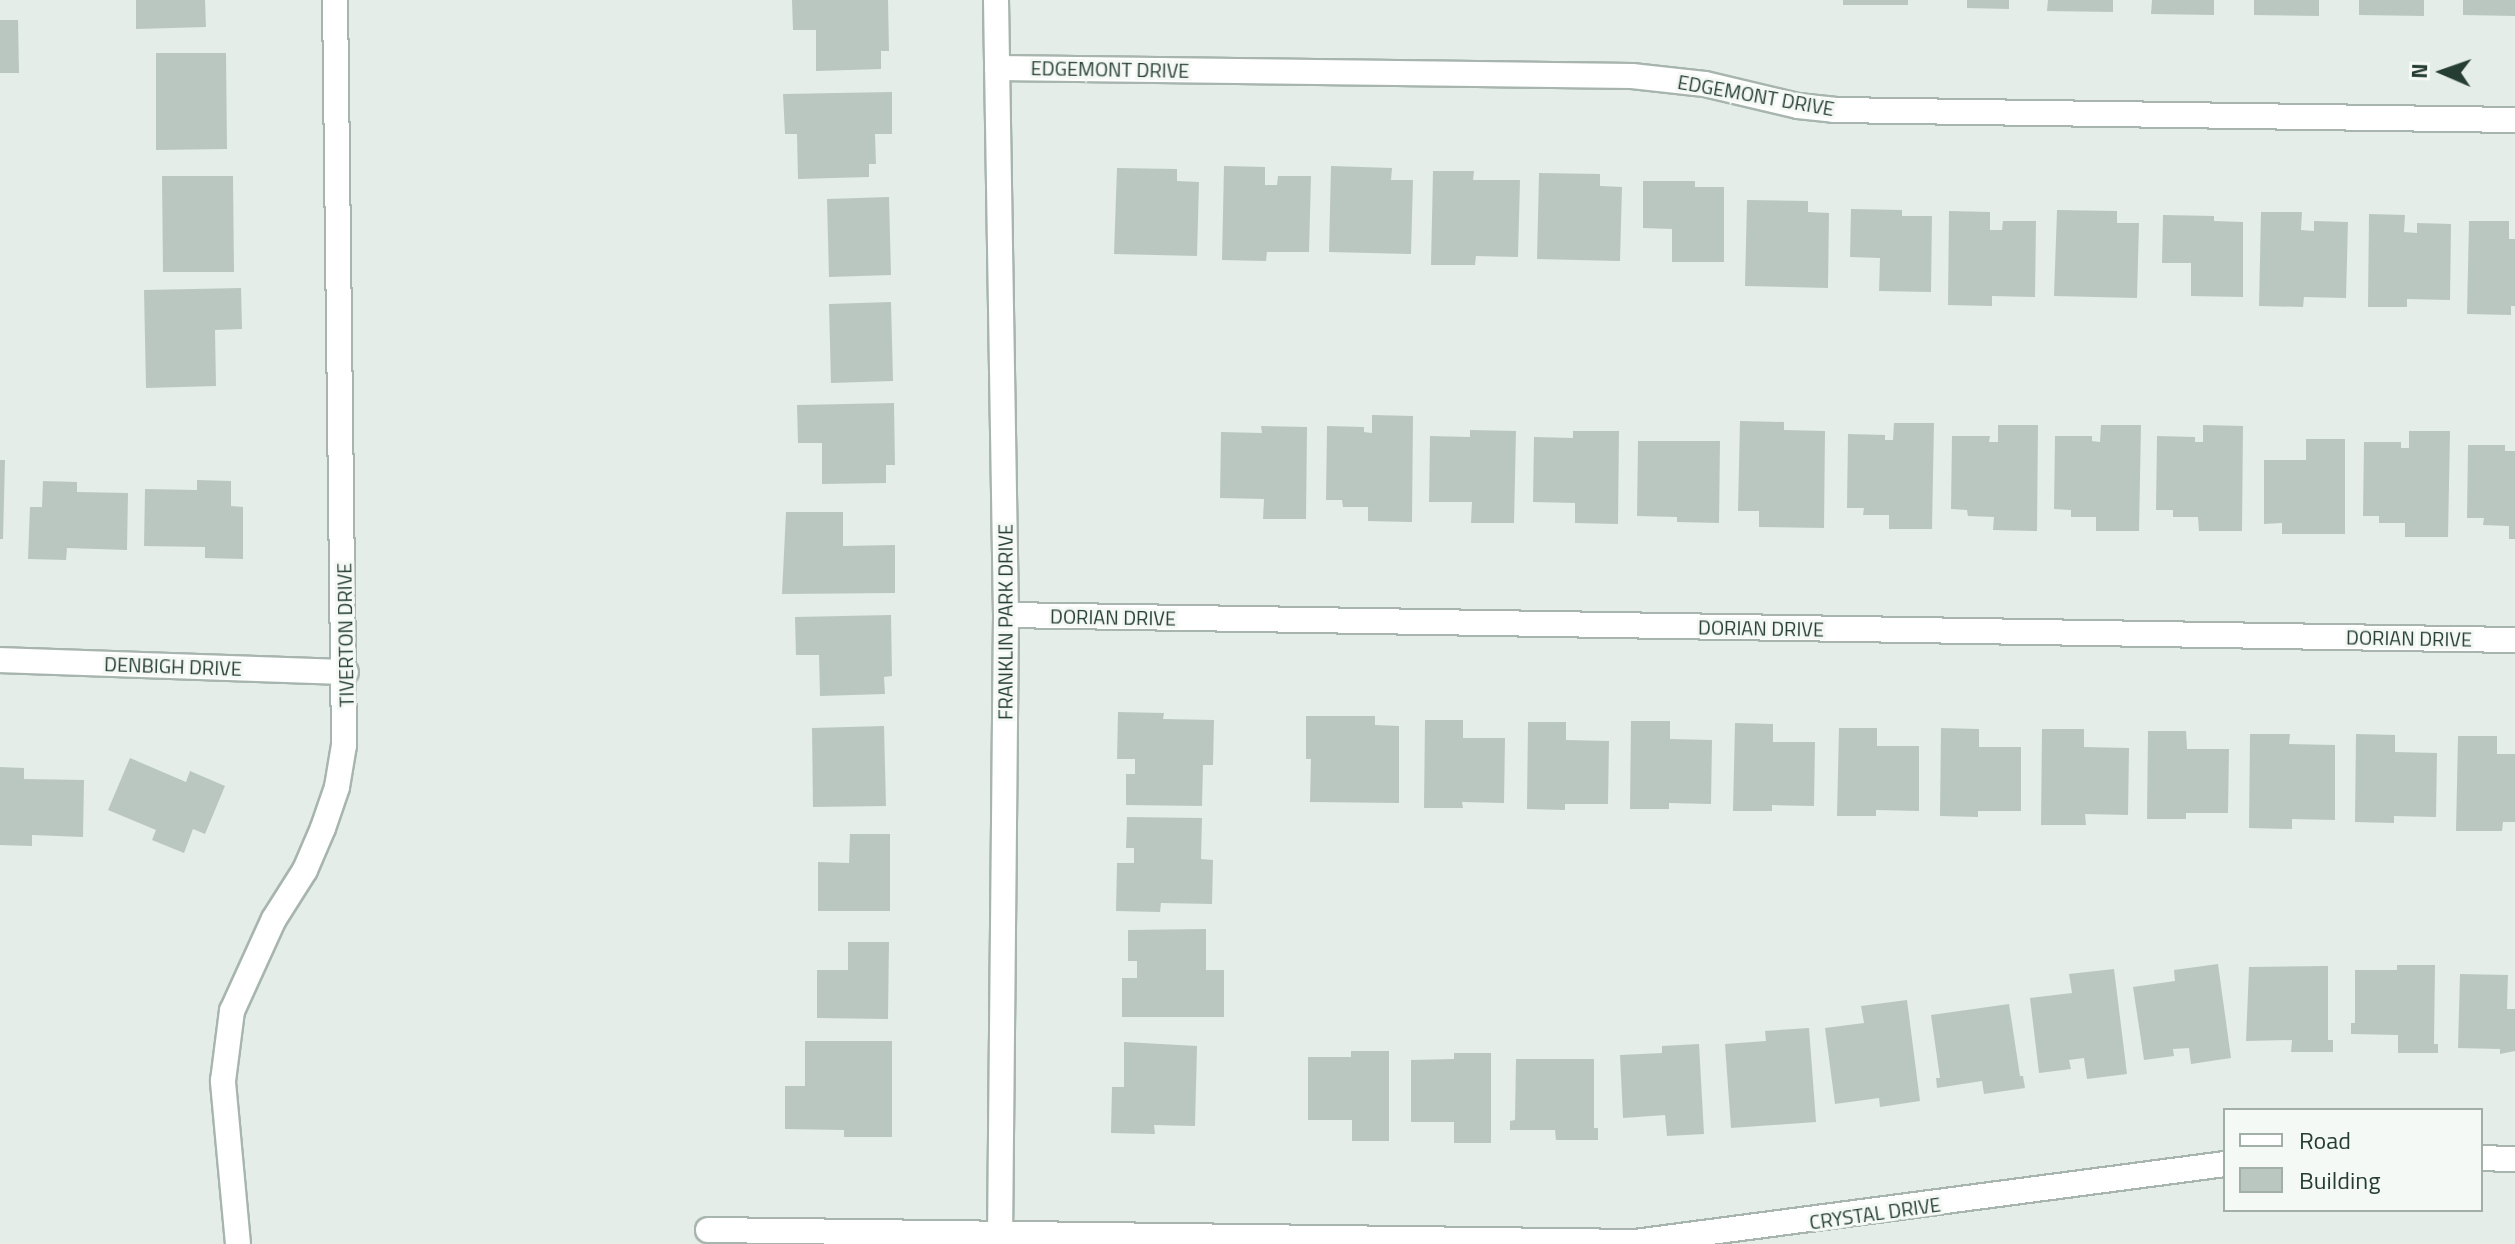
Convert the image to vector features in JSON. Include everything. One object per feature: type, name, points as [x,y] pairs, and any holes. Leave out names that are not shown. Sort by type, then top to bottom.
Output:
[{"type":"street","name":"TIVERTON DRIVE","points":[[238,1244],[223,1081],[232,1011],[274,919],[305,870],[323,828],[344,745],[346,672],[335,0]]},
{"type":"street","name":"FRANKLIN PARK DRIVE","points":[[996,0],[1006,615],[1000,1240]]},
{"type":"street","name":"EDGEMONT DRIVE","points":[[997,68],[1632,76],[1705,84],[1834,110],[2515,120]]},
{"type":"street","name":"DORIAN DRIVE","points":[[1006,615],[2515,640]]},
{"type":"street","name":"DENBIGH DRIVE","points":[[0,660],[346,672]]},
{"type":"street","points":[[2483,1158],[2515,1159]]},
{"type":"street","name":"CRYSTAL DRIVE","points":[[708,1230],[1000,1240],[1635,1242],[2223,1164]]},
{"type":"building","points":[[136,0],[205,0],[206,27],[136,29]]},
{"type":"building","points":[[792,0],[888,0],[889,51],[881,51],[881,69],[816,71],[816,30],[793,30]]},
{"type":"building","points":[[1843,0],[1908,0],[1908,5],[1843,5]]},
{"type":"building","points":[[1967,0],[2009,0],[2009,9],[1967,8]]},
{"type":"building","points":[[2048,0],[2113,0],[2113,12],[2047,11]]},
{"type":"building","points":[[2152,0],[2214,0],[2214,15],[2151,14]]},
{"type":"building","points":[[2254,0],[2319,0],[2319,16],[2254,15]]},
{"type":"building","points":[[2359,0],[2424,0],[2424,16],[2359,15]]},
{"type":"building","points":[[2463,0],[2515,0],[2515,16],[2463,15]]},
{"type":"building","points":[[0,20],[18,20],[19,73],[0,73]]},
{"type":"building","points":[[156,53],[226,53],[227,149],[156,150]]},
{"type":"building","points":[[892,92],[892,134],[875,134],[876,164],[869,164],[869,177],[798,179],[797,134],[785,134],[783,94]]},
{"type":"building","points":[[1224,166],[1265,167],[1265,185],[1277,185],[1278,176],[1311,176],[1309,252],[1267,252],[1266,261],[1222,260]]},
{"type":"building","points":[[1331,166],[1392,168],[1391,180],[1413,180],[1411,254],[1329,252]]},
{"type":"building","points":[[1117,168],[1177,169],[1177,181],[1199,182],[1197,256],[1114,254]]},
{"type":"building","points":[[1433,171],[1474,171],[1473,180],[1520,180],[1518,257],[1476,256],[1475,265],[1431,265]]},
{"type":"building","points":[[1539,173],[1600,174],[1600,186],[1622,187],[1620,261],[1537,259]]},
{"type":"building","points":[[162,176],[233,176],[234,272],[163,272]]},
{"type":"building","points":[[1643,181],[1695,181],[1695,187],[1724,187],[1724,262],[1672,262],[1672,229],[1643,228]]},
{"type":"building","points":[[889,197],[891,275],[829,277],[827,199]]},
{"type":"building","points":[[1747,200],[1808,201],[1808,212],[1829,213],[1828,288],[1745,286]]},
{"type":"building","points":[[1851,209],[1902,210],[1902,216],[1932,216],[1931,292],[1879,291],[1880,258],[1850,257]]},
{"type":"building","points":[[2057,210],[2117,211],[2117,223],[2139,223],[2137,298],[2054,296]]},
{"type":"building","points":[[1949,211],[1990,212],[1990,230],[2002,230],[2003,221],[2036,221],[2035,297],[1992,296],[1992,306],[1948,305]]},
{"type":"building","points":[[2261,212],[2302,212],[2301,230],[2314,231],[2314,221],[2348,222],[2346,298],[2304,297],[2303,307],[2259,306]]},
{"type":"building","points":[[2369,214],[2405,215],[2404,232],[2417,233],[2417,223],[2451,224],[2450,300],[2407,299],[2407,307],[2368,307]]},
{"type":"building","points":[[2163,215],[2214,216],[2214,221],[2243,222],[2243,297],[2191,296],[2191,263],[2162,263]]},
{"type":"building","points":[[2469,221],[2509,221],[2509,239],[2515,239],[2515,306],[2511,306],[2511,315],[2467,314]]},
{"type":"building","points":[[241,288],[242,329],[215,330],[216,386],[146,388],[144,290]]},
{"type":"building","points":[[891,302],[893,381],[831,383],[829,304]]},
{"type":"building","points":[[894,403],[895,465],[886,465],[886,483],[822,484],[822,443],[798,443],[797,405]]},
{"type":"building","points":[[1372,415],[1413,416],[1412,522],[1368,521],[1368,507],[1343,507],[1342,500],[1326,500],[1327,426],[1364,427],[1364,432],[1372,433]]},
{"type":"building","points":[[1740,421],[1784,422],[1784,430],[1825,431],[1824,528],[1759,527],[1759,511],[1738,511]]},
{"type":"building","points":[[1894,423],[1934,423],[1932,529],[1889,529],[1889,515],[1863,515],[1864,508],[1847,508],[1848,434],[1885,435],[1885,440],[1893,440]]},
{"type":"building","points":[[1998,425],[2038,425],[2037,531],[1993,530],[1994,517],[1968,516],[1967,510],[1951,509],[1952,436],[1990,436],[1989,442],[1998,442]]},
{"type":"building","points":[[2101,425],[2141,425],[2139,531],[2096,531],[2096,517],[2071,517],[2071,510],[2054,509],[2055,436],[2092,436],[2092,441],[2100,442]]},
{"type":"building","points":[[2203,425],[2243,426],[2242,531],[2199,531],[2198,517],[2173,517],[2173,510],[2156,510],[2157,436],[2195,437],[2195,442],[2203,442]]},
{"type":"building","points":[[1261,426],[1307,427],[1306,519],[1263,519],[1264,499],[1220,498],[1221,432],[1262,433]]},
{"type":"building","points":[[1470,430],[1516,431],[1514,523],[1471,523],[1472,502],[1429,502],[1430,436],[1470,437]]},
{"type":"building","points":[[1573,431],[1619,431],[1618,524],[1575,523],[1575,503],[1533,502],[1534,437],[1573,438]]},
{"type":"building","points":[[2409,431],[2450,431],[2448,537],[2405,537],[2405,523],[2379,523],[2379,516],[2363,516],[2364,442],[2401,442],[2401,448],[2409,448]]},
{"type":"building","points":[[2306,439],[2345,439],[2345,534],[2282,534],[2282,523],[2264,524],[2264,460],[2306,460]]},
{"type":"building","points":[[1638,441],[1720,441],[1719,523],[1677,522],[1677,517],[1637,516]]},
{"type":"building","points":[[2468,445],[2505,445],[2505,451],[2515,451],[2515,539],[2509,539],[2509,526],[2483,525],[2484,518],[2467,518]]},
{"type":"building","points":[[0,460],[5,460],[3,539],[0,539]]},
{"type":"building","points":[[197,480],[231,481],[231,506],[243,507],[243,559],[205,558],[205,547],[144,546],[145,489],[197,490]]},
{"type":"building","points":[[43,481],[77,482],[77,492],[128,493],[127,550],[67,548],[66,560],[28,559],[30,507],[42,507]]},
{"type":"building","points":[[786,512],[843,512],[843,546],[895,545],[895,593],[782,594]]},
{"type":"building","points":[[891,615],[892,676],[884,677],[885,694],[820,696],[819,655],[796,655],[795,617]]},
{"type":"building","points":[[1118,712],[1164,713],[1163,719],[1214,720],[1213,765],[1203,765],[1202,806],[1126,805],[1126,774],[1135,774],[1135,759],[1117,759]]},
{"type":"building","points":[[1306,716],[1375,716],[1375,725],[1399,726],[1399,803],[1310,802],[1311,759],[1306,759]]},
{"type":"building","points":[[1425,720],[1463,720],[1463,738],[1505,738],[1504,803],[1462,802],[1463,808],[1424,808]]},
{"type":"building","points":[[1631,721],[1670,721],[1670,739],[1712,740],[1711,804],[1669,803],[1669,809],[1630,809]]},
{"type":"building","points":[[1528,722],[1566,722],[1566,740],[1609,741],[1608,804],[1565,804],[1565,810],[1527,809]]},
{"type":"building","points":[[1735,723],[1773,724],[1773,742],[1815,742],[1814,806],[1772,805],[1772,811],[1733,811]]},
{"type":"building","points":[[884,726],[886,806],[813,807],[812,728]]},
{"type":"building","points":[[1839,728],[1877,728],[1877,746],[1919,746],[1919,811],[1876,810],[1876,816],[1837,816]]},
{"type":"building","points":[[1941,728],[1979,729],[1979,747],[2021,747],[2021,811],[1978,811],[1978,817],[1940,816]]},
{"type":"building","points":[[2042,729],[2084,729],[2084,747],[2129,748],[2128,815],[2085,814],[2086,825],[2041,825]]},
{"type":"building","points":[[2148,731],[2186,731],[2187,749],[2229,749],[2228,813],[2186,813],[2186,819],[2147,819]]},
{"type":"building","points":[[2250,734],[2290,734],[2289,744],[2335,745],[2335,820],[2292,819],[2292,829],[2249,828]]},
{"type":"building","points":[[2356,734],[2395,735],[2395,752],[2437,753],[2436,817],[2394,816],[2394,823],[2355,822]]},
{"type":"building","points":[[2458,736],[2497,736],[2497,754],[2515,754],[2515,822],[2503,822],[2502,831],[2456,831]]},
{"type":"building","points":[[130,758],[186,782],[190,771],[225,786],[205,834],[193,829],[184,853],[152,840],[156,830],[108,810]]},
{"type":"building","points":[[0,767],[24,768],[24,779],[84,780],[83,837],[32,835],[32,846],[0,845]]},
{"type":"building","points":[[1127,817],[1202,818],[1201,859],[1213,860],[1212,904],[1161,903],[1160,912],[1116,911],[1117,863],[1134,863],[1134,848],[1126,848]]},
{"type":"building","points":[[850,834],[890,834],[890,911],[818,911],[818,862],[849,863]]},
{"type":"building","points":[[1206,929],[1206,970],[1224,970],[1224,1017],[1122,1017],[1122,978],[1137,978],[1137,961],[1128,961],[1128,930]]},
{"type":"building","points":[[848,942],[889,942],[888,1019],[817,1018],[817,970],[848,970]]},
{"type":"building","points":[[2218,964],[2231,1058],[2191,1064],[2189,1048],[2173,1049],[2174,1056],[2144,1060],[2133,987],[2175,981],[2174,970]]},
{"type":"building","points":[[2397,965],[2435,965],[2434,1044],[2438,1044],[2438,1053],[2398,1053],[2398,1035],[2351,1034],[2351,1023],[2355,1023],[2355,970],[2397,970]]},
{"type":"building","points":[[2328,966],[2328,1040],[2333,1040],[2333,1052],[2291,1052],[2292,1040],[2246,1041],[2249,967]]},
{"type":"building","points":[[2114,969],[2127,1074],[2087,1079],[2084,1058],[2069,1060],[2071,1069],[2039,1073],[2030,998],[2072,993],[2069,974]]},
{"type":"building","points":[[2460,974],[2508,975],[2507,1009],[2515,1009],[2515,1051],[2500,1054],[2500,1049],[2458,1048]]},
{"type":"building","points":[[1907,1000],[1920,1101],[1880,1107],[1879,1098],[1835,1104],[1825,1028],[1864,1023],[1861,1006]]},
{"type":"building","points":[[2009,1004],[2020,1076],[2023,1076],[2025,1088],[1984,1094],[1982,1081],[1937,1088],[1936,1078],[1940,1078],[1931,1015]]},
{"type":"building","points":[[1809,1028],[1816,1122],[1731,1128],[1725,1044],[1766,1041],[1765,1031]]},
{"type":"building","points":[[805,1041],[892,1041],[892,1137],[844,1137],[844,1130],[785,1129],[785,1086],[805,1086]]},
{"type":"building","points":[[1124,1042],[1197,1046],[1195,1126],[1154,1125],[1155,1134],[1111,1133],[1112,1087],[1124,1087]]},
{"type":"building","points":[[1699,1044],[1704,1134],[1667,1136],[1665,1115],[1623,1118],[1620,1055],[1662,1053],[1662,1046]]},
{"type":"building","points":[[1351,1051],[1389,1051],[1389,1141],[1352,1141],[1352,1120],[1308,1120],[1308,1057],[1351,1057]]},
{"type":"building","points":[[1454,1053],[1491,1053],[1491,1143],[1454,1143],[1454,1122],[1411,1122],[1411,1060],[1454,1059]]},
{"type":"building","points":[[1516,1059],[1594,1059],[1594,1128],[1598,1128],[1598,1140],[1556,1140],[1555,1130],[1510,1130],[1510,1121],[1515,1120]]}]
